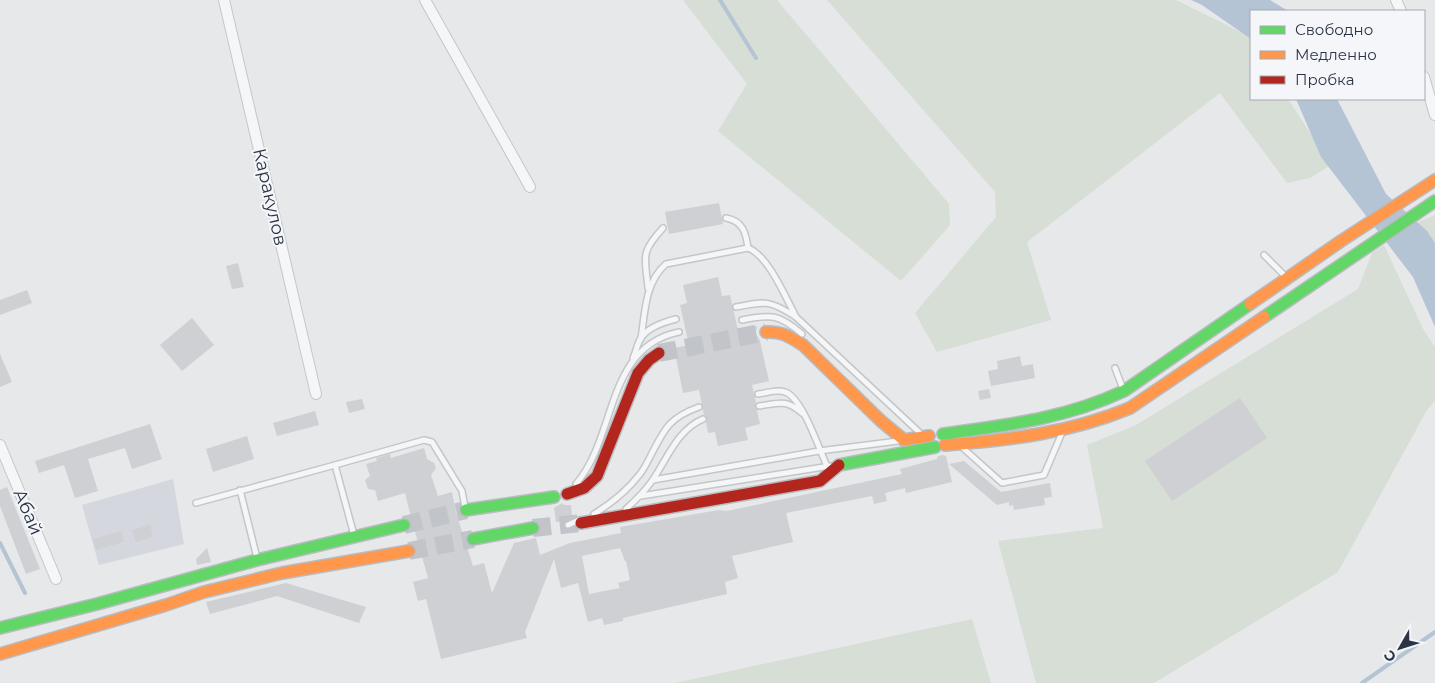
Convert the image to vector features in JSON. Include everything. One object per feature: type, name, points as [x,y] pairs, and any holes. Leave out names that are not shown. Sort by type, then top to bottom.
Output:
[{"type":"highway","points":[[581,523],[820,481],[841,464],[936,440],[1071,413],[1105,401],[1124,391],[1435,180]]},
{"type":"highway","points":[[766,332],[777,331],[788,335],[803,345],[904,440],[936,440],[959,444],[1062,432],[1110,418],[1130,408],[1435,201]]},
{"type":"highway","points":[[466,510],[560,495],[584,488],[597,476],[638,373],[649,360],[659,353]]},
{"type":"highway","points":[[0,628],[121,598],[257,560],[404,525]]},
{"type":"highway","points":[[473,539],[533,528]]},
{"type":"highway","points":[[0,654],[204,592],[282,574],[409,551]]},
{"type":"highway","points":[[121,598],[127,616]]},
{"type":"street","name":"Каракулов","points":[[224,0],[316,394]]},
{"type":"street","points":[[425,0],[530,187]]},
{"type":"street","points":[[1425,80],[1435,115]]},
{"type":"street","name":"Абай","points":[[0,445],[56,579]]},
{"type":"lane","points":[[726,218],[733,219],[746,232],[748,248]]},
{"type":"lane","points":[[649,291],[645,254],[651,242],[663,228]]},
{"type":"lane","points":[[560,495],[577,484],[585,473],[623,376],[633,360],[641,339],[649,291],[658,271],[666,264],[748,248],[764,259],[796,317]]},
{"type":"lane","points":[[1264,256],[1288,279]]},
{"type":"lane","points":[[736,307],[764,302],[778,305],[796,317],[936,440]]},
{"type":"lane","points":[[742,320],[762,315],[773,316],[789,323],[804,336]]},
{"type":"lane","points":[[641,339],[649,330],[676,319]]},
{"type":"lane","points":[[633,360],[652,342],[668,334],[679,332]]},
{"type":"lane","points":[[836,368],[841,382]]},
{"type":"lane","points":[[1115,368],[1124,391]]},
{"type":"lane","points":[[758,394],[779,390],[788,392],[795,398],[827,466]]},
{"type":"lane","points":[[759,406],[785,403],[792,405],[805,416]]},
{"type":"lane","points":[[568,525],[594,514],[615,501],[642,473],[667,426],[682,413],[699,407]]},
{"type":"lane","points":[[618,516],[641,496],[681,435],[693,423],[703,419]]},
{"type":"lane","points":[[959,444],[1002,483],[1044,475],[1062,432]]},
{"type":"lane","points":[[196,503],[424,440],[432,442],[462,491],[466,510]]},
{"type":"lane","points":[[653,480],[819,451],[904,440]]},
{"type":"lane","points":[[641,496],[841,464]]},
{"type":"lane","points":[[335,465],[355,538]]},
{"type":"lane","points":[[240,490],[257,560]]},
{"type":"shaded area","points":[[683,0],[777,0],[949,204],[950,225],[901,281],[718,131],[747,84]]},
{"type":"shaded area","points":[[827,0],[1176,0],[1250,37],[1250,100],[1289,100],[1331,165],[1310,178],[1287,183],[1220,93],[1027,242],[1051,320],[937,352],[915,313],[996,217],[995,192]]},
{"type":"shaded area","points":[[1435,215],[1435,246],[1418,222]]},
{"type":"shaded area","points":[[1384,245],[1423,329],[1435,347],[1435,401],[1427,410],[1338,572],[1154,683],[1036,683],[998,541],[1103,528],[1087,445],[1136,425],[1358,289],[1372,253]]},
{"type":"shaded area","points":[[173,479],[184,544],[99,565],[82,505]]},
{"type":"shaded area","points":[[972,619],[991,683],[675,683]]},
{"type":"water","points":[[1191,0],[1270,0],[1286,10],[1250,10],[1250,38],[1202,5]]},
{"type":"water","points":[[1296,100],[1338,100],[1386,194],[1427,231],[1435,243],[1435,327],[1413,277],[1321,157]]},
{"type":"building","points":[[719,203],[723,224],[669,234],[665,212]]},
{"type":"building","points":[[238,263],[244,287],[232,289],[226,266]]},
{"type":"building","points":[[718,277],[722,296],[730,295],[738,330],[757,326],[756,333],[760,341],[769,381],[752,385],[760,424],[745,428],[748,440],[718,446],[715,432],[708,433],[707,419],[704,415],[699,390],[683,393],[674,348],[689,345],[680,305],[687,303],[683,285]]},
{"type":"building","points":[[27,290],[32,303],[0,315],[0,300]]},
{"type":"building","points":[[192,318],[214,345],[182,371],[160,345]]},
{"type":"building","points":[[0,354],[12,382],[0,387]]},
{"type":"building","points":[[1020,356],[1022,366],[1033,364],[1035,378],[991,386],[988,371],[998,369],[997,361]]},
{"type":"building","points":[[989,389],[991,398],[980,400],[978,391]]},
{"type":"building","points":[[1240,398],[1267,438],[1172,501],[1145,461]]},
{"type":"building","points":[[362,399],[365,409],[349,413],[346,402]]},
{"type":"building","points":[[315,411],[319,425],[277,436],[273,423]]},
{"type":"building","points":[[150,424],[162,459],[132,469],[125,448],[88,459],[98,491],[75,498],[64,465],[39,473],[35,461]]},
{"type":"building","points":[[247,436],[254,459],[213,472],[206,449]]},
{"type":"building","points":[[424,448],[427,459],[434,463],[436,468],[431,475],[438,496],[452,492],[463,541],[473,566],[484,563],[492,593],[514,543],[536,538],[540,555],[570,543],[621,533],[620,527],[719,510],[727,511],[902,474],[900,469],[937,459],[937,457],[942,455],[946,456],[952,482],[906,493],[905,488],[885,493],[887,501],[874,504],[872,496],[786,513],[793,542],[732,556],[738,578],[725,582],[727,594],[623,618],[623,621],[604,625],[602,618],[588,622],[578,583],[561,588],[554,559],[525,632],[527,638],[441,659],[426,599],[418,601],[413,582],[428,578],[405,493],[378,501],[375,490],[368,489],[365,480],[370,476],[366,464],[377,461],[376,458],[390,454],[391,458]],"holes":[[[620,548],[630,580],[618,583],[620,588],[589,594],[582,556]]]},
{"type":"building","points":[[964,461],[1001,492],[1050,483],[1052,497],[1044,498],[1045,505],[1014,510],[1013,505],[1009,506],[1009,502],[997,505],[949,464]]},
{"type":"building","points":[[7,487],[40,569],[26,574],[0,506],[0,490]]},
{"type":"building","points":[[562,503],[564,505],[571,505],[572,517],[566,521],[556,522],[554,508]]},
{"type":"building","points":[[150,525],[153,537],[136,542],[132,530]]},
{"type":"building","points":[[121,531],[124,542],[96,550],[93,539]]},
{"type":"building","points":[[207,548],[211,562],[197,565],[196,559]]},
{"type":"building","points":[[286,583],[366,607],[359,623],[277,596],[210,614],[206,602]]},
{"type":"waterway","points":[[720,0],[756,58]]},
{"type":"waterway","points":[[0,543],[25,593]]},
{"type":"waterway","points":[[1362,683],[1435,632]]},
{"type":"tunnel","points":[[659,353],[766,332]]},
{"type":"tunnel","points":[[404,525],[466,510]]},
{"type":"tunnel","points":[[533,528],[581,523]]},
{"type":"tunnel","points":[[409,551],[473,539]]},
{"type":"traffic: fast","points":[[1264,317],[1435,201]]},
{"type":"traffic: fast","points":[[943,434],[1035,420],[1102,401],[1124,391],[1250,304]]},
{"type":"traffic: fast","points":[[839,465],[935,447]]},
{"type":"traffic: fast","points":[[466,510],[554,497]]},
{"type":"traffic: fast","points":[[0,628],[97,604],[257,560],[404,525]]},
{"type":"traffic: fast","points":[[473,539],[533,528]]},
{"type":"traffic: slow","points":[[1250,304],[1341,241],[1435,180]]},
{"type":"traffic: slow","points":[[945,445],[1039,434],[1085,424],[1130,408],[1264,317]]},
{"type":"traffic: slow","points":[[766,332],[790,337],[803,345],[881,421],[904,440],[929,436]]},
{"type":"traffic: slow","points":[[0,654],[204,592],[282,573],[409,551]]},
{"type":"traffic: jam","points":[[567,494],[584,488],[597,476],[638,373],[649,360],[659,353]]},
{"type":"traffic: jam","points":[[581,523],[820,481],[839,465]]}]
